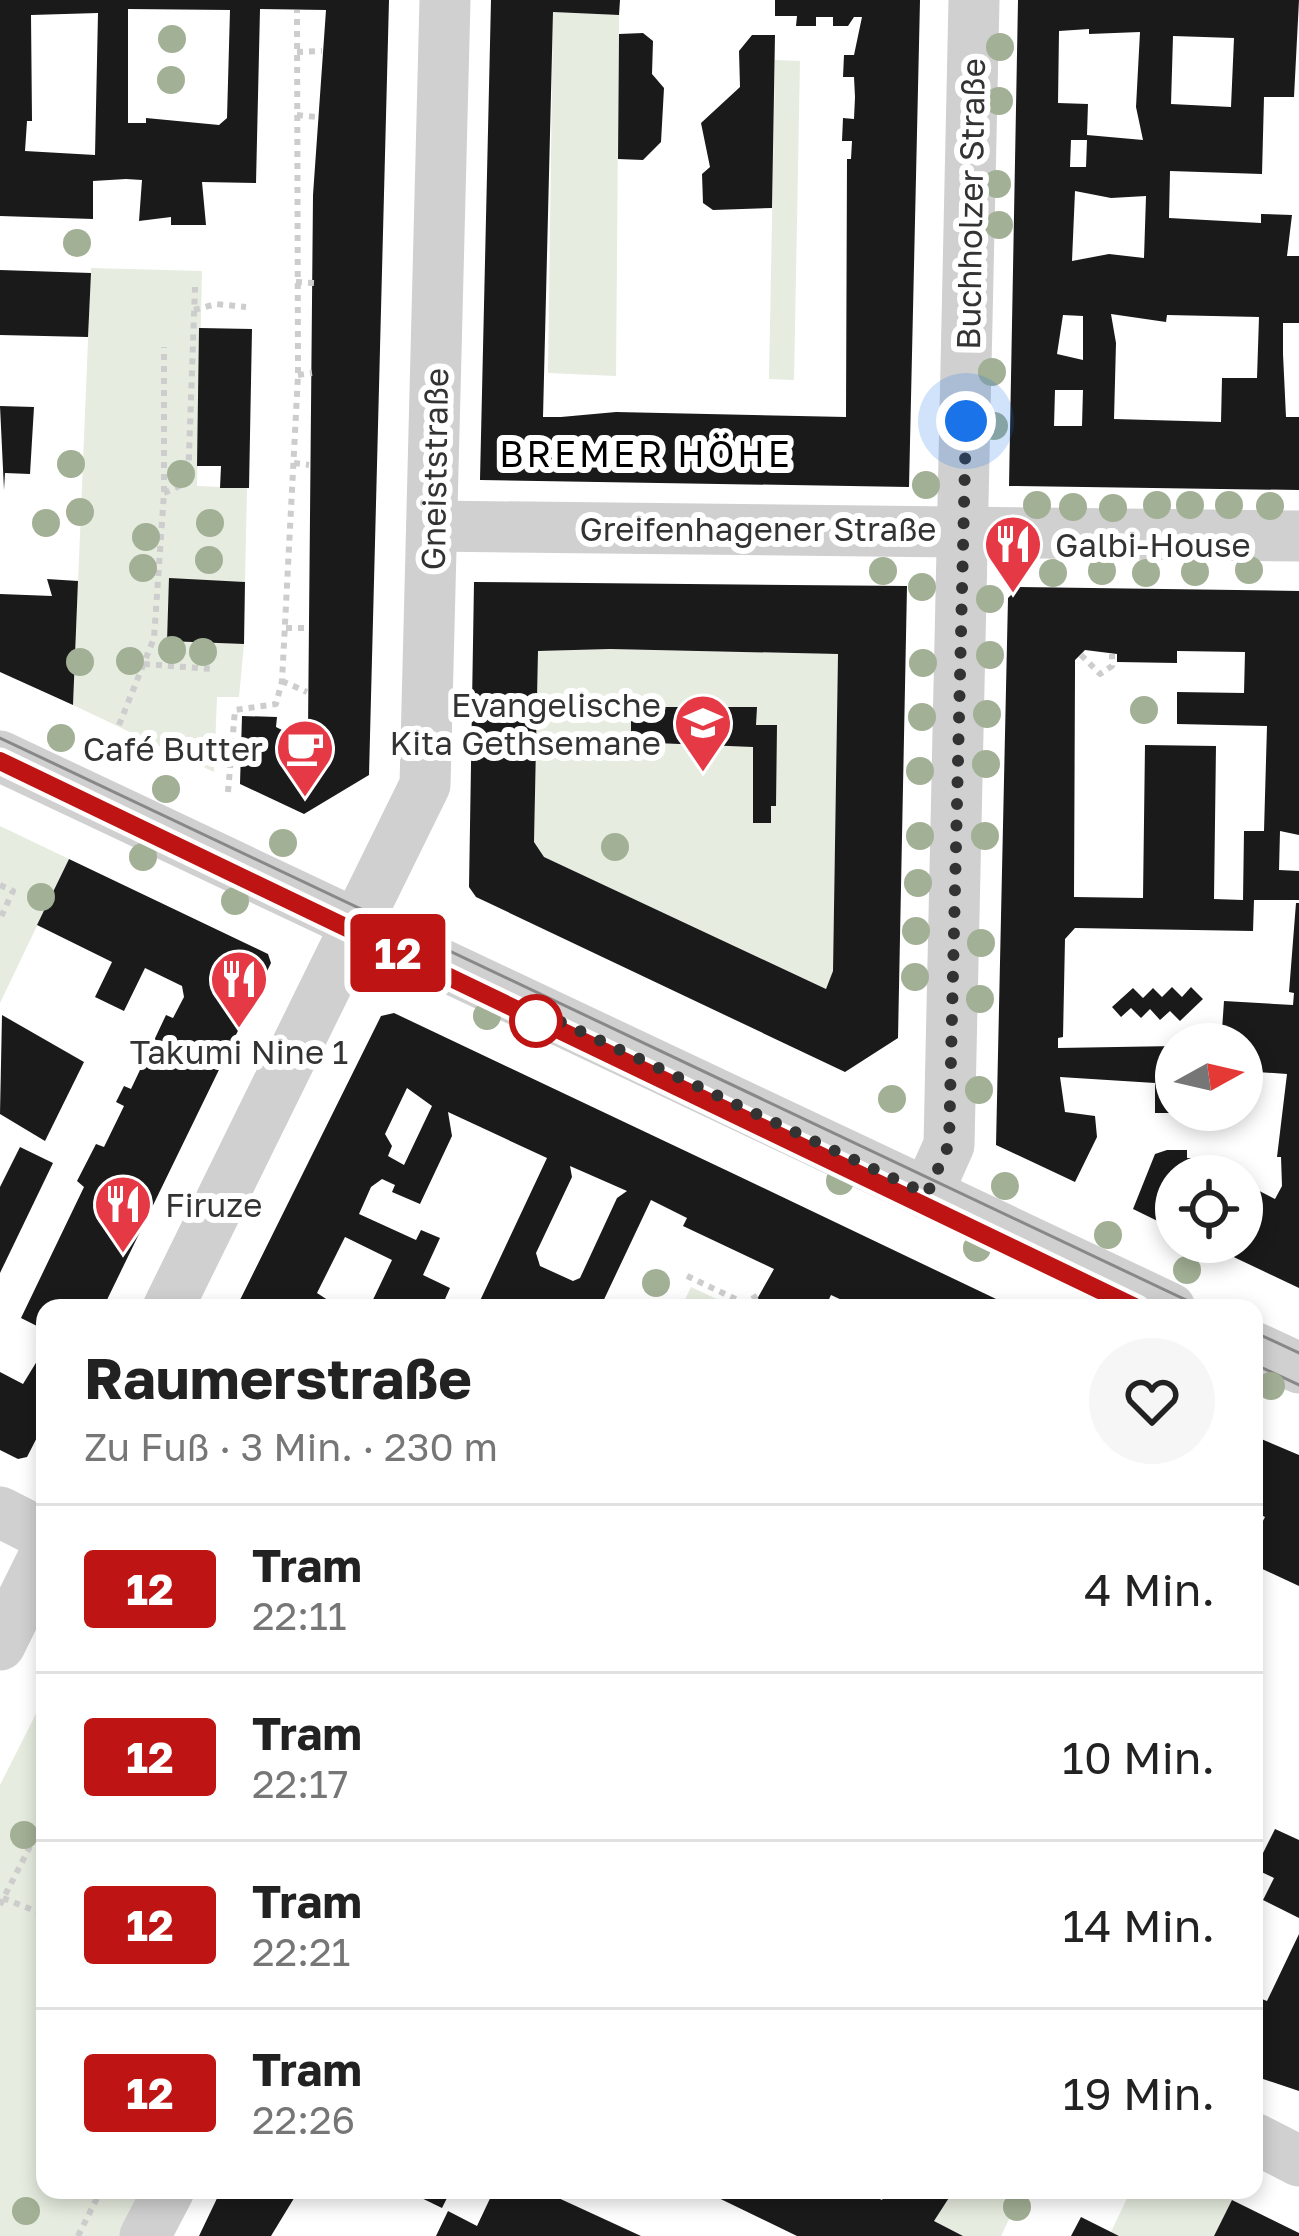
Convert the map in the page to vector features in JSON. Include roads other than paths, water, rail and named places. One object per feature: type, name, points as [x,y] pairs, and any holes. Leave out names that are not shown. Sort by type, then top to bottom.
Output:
[{"type":"street","name":"Gneiststraße","points":[[173,1299],[425,785],[445,0]]},
{"type":"street","name":"Buchholzer Straße","points":[[927,1194],[949,1144],[974,0]]},
{"type":"street","name":"Greifenhagener Straße","points":[[433,526],[1299,536]]},
{"type":"street","points":[[0,756],[1150,1299]]},
{"type":"street","points":[[1263,1351],[1299,1368]]},
{"type":"street","points":[[0,1512],[36,1530]]},
{"type":"street","points":[[0,1645],[36,1572]]},
{"type":"street","points":[[1263,2143],[1299,2161]]},
{"type":"street","points":[[145,2236],[164,2199]]},
{"type":"tram line","points":[[0,738],[1184,1299]]},
{"type":"tram line","points":[[0,761],[1118,1299]]},
{"type":"tram line","name":"12","points":[[0,761],[1118,1299]]},
{"type":"tram line","points":[[1263,1336],[1299,1353]]},
{"type":"tram line","points":[[1263,1368],[1299,1385]]},
{"type":"place","name":"Galbi-House","points":[[1013,595]]},
{"type":"place","name":"Evangelische Kita Gethsemane","points":[[703,774]]},
{"type":"place","name":"Café Butter","points":[[305,799]]},
{"type":"place","name":"Takumi Nine 1","points":[[239,1030]]},
{"type":"place","name":"Firuze","points":[[123,1255]]},
{"type":"district","name":"BREMER HÖHE","points":[[646,453]]}]
